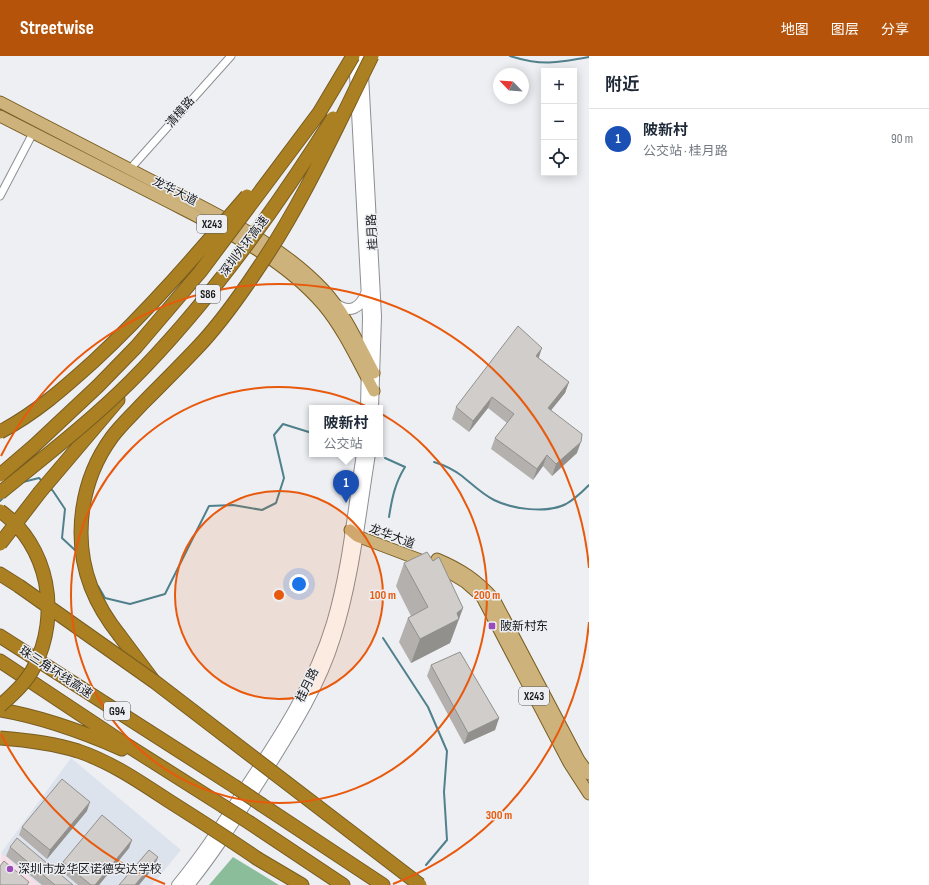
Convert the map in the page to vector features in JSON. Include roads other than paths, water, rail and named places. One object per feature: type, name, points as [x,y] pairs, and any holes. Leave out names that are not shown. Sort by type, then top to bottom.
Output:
[{"type":"highway","name":"深圳外环高速","points":[[0,475],[72,411],[136,347],[200,272],[319,113],[354,56]]},
{"type":"highway","name":"深圳外环高速","points":[[0,493],[102,408],[165,345],[217,282],[266,218],[315,146],[371,56]]},
{"type":"highway","points":[[155,682],[108,621],[98,604],[87,574],[82,548],[81,528],[86,496],[93,471],[112,437],[198,347],[239,296],[258,269],[308,185],[371,56]]},
{"type":"highway","points":[[0,432],[21,421],[42,406],[117,340],[177,277],[319,113]]},
{"type":"highway","points":[[0,544],[40,492],[165,345]]},
{"type":"highway","points":[[0,511],[24,534],[36,551],[43,574],[49,607],[45,638],[34,668],[22,684],[0,706]]},
{"type":"highway","points":[[0,574],[155,682],[420,885]]},
{"type":"highway","name":"珠三角环线高速","points":[[0,636],[234,786],[383,885]]},
{"type":"highway","name":"珠三角环线高速","points":[[0,661],[343,885]]},
{"type":"highway","points":[[0,710],[35,718],[77,731],[127,751],[175,775]]},
{"type":"highway","points":[[0,738],[23,739],[62,746],[109,765],[152,789],[258,859],[302,885]]},
{"type":"main road","name":"桂月路","points":[[354,56],[367,291],[367,360]]},
{"type":"main road","name":"桂月路","points":[[362,56],[376,316],[371,375],[366,405]]},
{"type":"main road","name":"龙华大道","points":[[0,102],[222,217],[277,250],[308,274],[334,303],[346,321],[367,360],[374,391]]},
{"type":"main road","name":"龙华大道","points":[[0,116],[216,226],[278,264],[311,292],[332,316],[371,375]]},
{"type":"main road","points":[[334,303],[349,310],[355,308],[365,297],[367,291]]},
{"type":"main road","points":[[373,405],[374,391]]},
{"type":"main road","name":"桂月路","points":[[189,885],[209,860],[228,832],[306,706],[318,682],[341,620],[348,585],[355,532],[362,457]]},
{"type":"main road","name":"桂月路","points":[[177,885],[220,827],[276,740],[297,705],[314,671],[326,642],[338,600],[355,532],[369,457]]},
{"type":"main road","name":"龙华大道","points":[[355,532],[433,556],[470,576],[483,587],[494,599],[579,760],[589,774]]},
{"type":"main road","name":"龙华大道","points":[[355,532],[447,572],[465,582],[482,597],[569,763],[589,794]]},
{"type":"street","name":"清樟路","points":[[130,170],[231,56]]},
{"type":"street","points":[[0,196],[33,133]]},
{"type":"waterway","points":[[510,56],[540,62],[568,61],[589,57]]},
{"type":"waterway","points":[[98,586],[105,598],[130,604],[165,594],[209,506],[233,505],[262,510],[276,503],[284,478],[274,435],[283,424],[309,432]]},
{"type":"waterway","points":[[385,458],[405,467],[394,491],[389,517]]},
{"type":"waterway","points":[[434,462],[456,472],[490,498],[501,503],[520,508],[540,510],[558,507],[572,500],[589,485]]},
{"type":"waterway","points":[[23,482],[39,478],[42,481]]},
{"type":"waterway","points":[[50,488],[65,509],[62,538],[77,552]]},
{"type":"waterway","points":[[0,501],[4,497]]},
{"type":"waterway","points":[[383,638],[428,707],[447,751],[444,792],[447,840],[426,865]]},
{"type":"place","name":"陂新村","points":[[346,503]]},
{"type":"place","name":"陂新村东","points":[[492,626]]},
{"type":"place","name":"深圳市龙华区诺德安达学校","points":[[10,869]]}]
